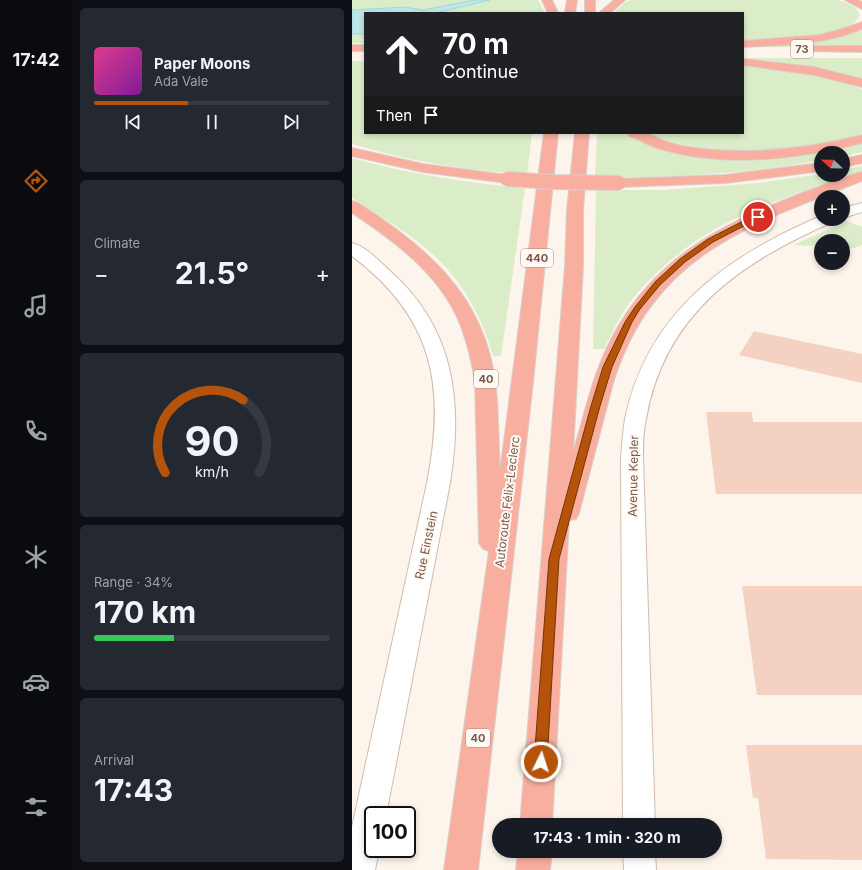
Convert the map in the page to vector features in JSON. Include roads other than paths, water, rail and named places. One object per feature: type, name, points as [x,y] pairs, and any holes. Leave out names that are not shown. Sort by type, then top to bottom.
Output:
[{"type":"highway","points":[[547,0],[553,12]]},
{"type":"highway","points":[[570,12],[572,0]]},
{"type":"highway","points":[[590,0],[590,12]]},
{"type":"highway","points":[[605,12],[620,0]]},
{"type":"highway","points":[[850,0],[862,6]]},
{"type":"highway","points":[[744,44],[814,38],[841,32],[862,25]]},
{"type":"highway","points":[[352,48],[364,48]]},
{"type":"highway","name":"73","points":[[744,48],[862,49]]},
{"type":"highway","points":[[352,55],[364,55]]},
{"type":"highway","name":"73","points":[[744,56],[784,56]]},
{"type":"highway","name":"73","points":[[799,56],[862,56]]},
{"type":"highway","points":[[744,62],[814,71],[862,83]]},
{"type":"highway","name":"Autoroute Félix-Leclerc","points":[[461,870],[522,382],[551,134]]},
{"type":"highway","points":[[536,818],[574,266],[575,210],[582,134]]},
{"type":"highway","points":[[636,134],[654,142],[684,150],[738,156],[802,152],[862,139]]},
{"type":"highway","points":[[352,152],[423,168],[507,179],[559,182],[619,183],[725,179],[814,168]]},
{"type":"highway","points":[[850,162],[862,159]]},
{"type":"highway","points":[[554,559],[595,406],[608,367],[629,322],[648,295],[683,261],[725,232],[768,212],[862,176]]},
{"type":"highway","name":"40","points":[[352,206],[400,240],[431,267],[456,300],[476,339],[486,377],[494,606]]},
{"type":"highway","points":[[534,870],[535,858]]},
{"type":"street","points":[[850,211],[862,207]]},
{"type":"street","name":"Avenue Kepler","points":[[639,818],[632,458],[636,417],[645,384],[659,351],[670,333],[688,310],[711,286],[738,265],[764,248],[814,225]]},
{"type":"street","name":"Rue Einstein","points":[[352,248],[394,282],[405,294],[422,319],[434,346],[443,379],[446,413],[445,433],[435,499],[359,870]]},
{"type":"street","points":[[639,858],[640,870]]},
{"type":"water","points":[[474,0],[490,0],[440,12],[364,12],[364,34],[352,34],[352,10],[404,7],[424,10]]}]
